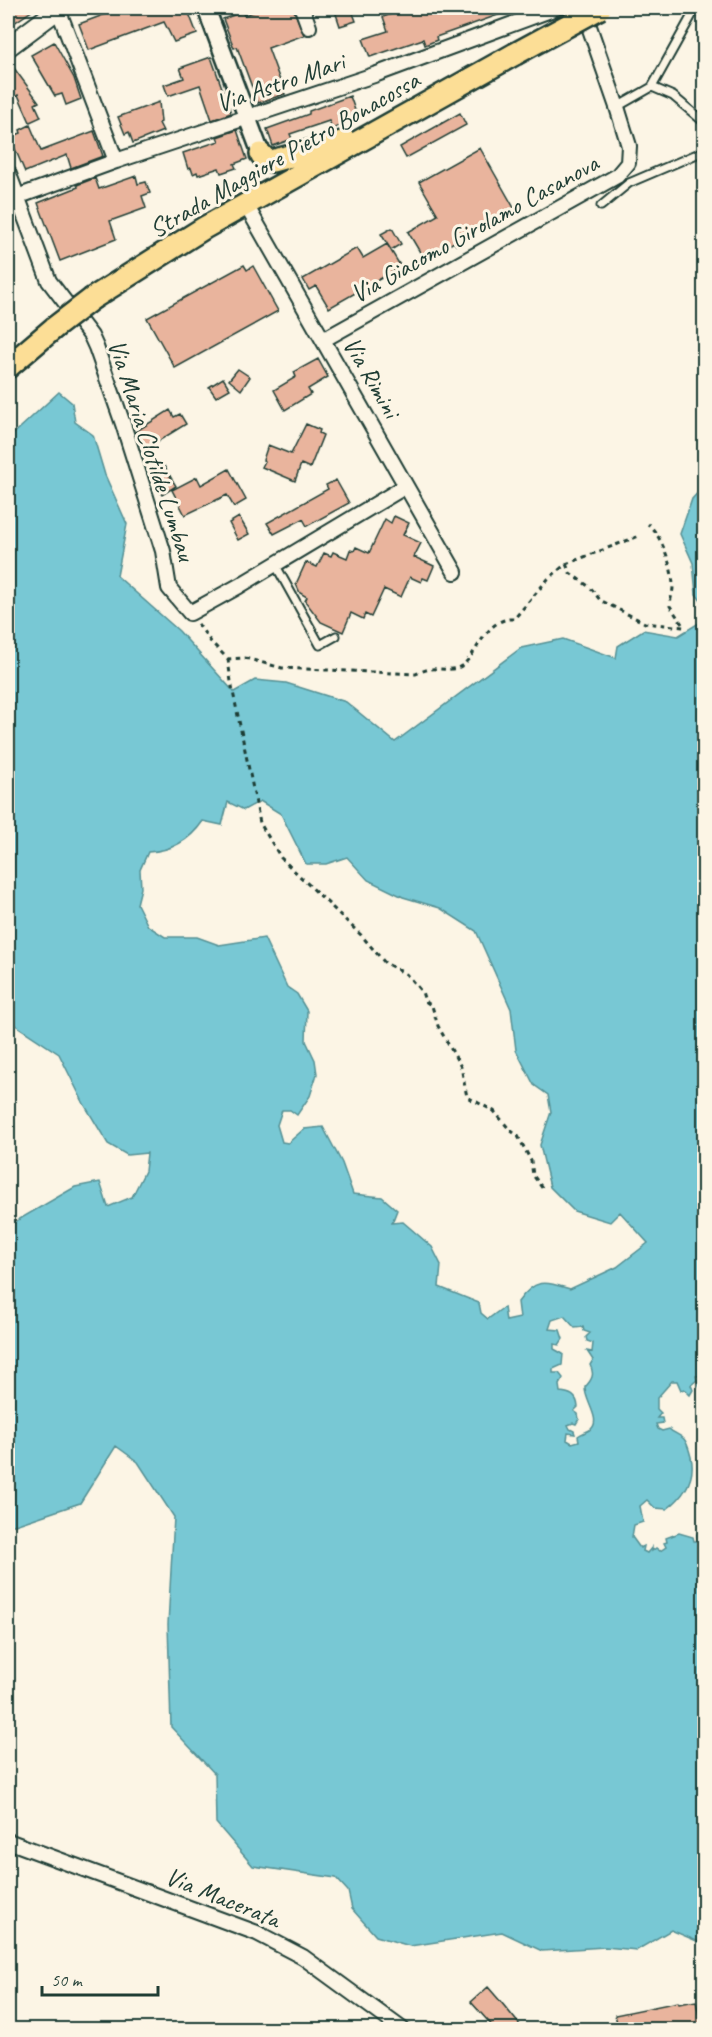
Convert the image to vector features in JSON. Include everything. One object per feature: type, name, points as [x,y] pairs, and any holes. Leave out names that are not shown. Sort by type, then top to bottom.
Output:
[{"type":"main road","points":[[8,47],[59,8]]},
{"type":"main road","name":"Strada Maggiore Pietro Bonacossa","points":[[8,367],[93,298],[195,234],[600,8]]},
{"type":"main road","points":[[261,154],[264,159],[272,161],[378,132]]},
{"type":"street","points":[[59,8],[116,162]]},
{"type":"street","points":[[208,8],[246,119],[261,154]]},
{"type":"street","points":[[302,8],[309,27]]},
{"type":"street","name":"Via Astro Mari","points":[[17,197],[377,74],[556,8]]},
{"type":"street","name":"Via Giacomo Girolamo Casanova","points":[[323,340],[620,174],[628,164],[630,151],[582,8]]},
{"type":"street","name":"Via Maria Clotilde Lumbau","points":[[8,172],[50,281],[91,336],[96,347],[161,542],[169,588],[190,613]]},
{"type":"street","name":"Via Rimini","points":[[246,206],[455,572]]},
{"type":"street","points":[[190,613],[406,486]]},
{"type":"street","name":"Via Macerata","points":[[9,1842],[257,1933],[303,1957],[403,2030]]},
{"type":"lane","points":[[617,107],[652,87],[696,8]]},
{"type":"lane","points":[[652,87],[673,96],[705,122]]},
{"type":"lane","points":[[601,206],[629,183],[705,151]]},
{"type":"lane","points":[[275,564],[320,645],[336,636]]},
{"type":"path","points":[[566,564],[570,573],[591,588],[600,600],[645,623],[684,627],[670,606],[674,590],[668,559],[656,531],[648,524]]},
{"type":"path","points":[[228,659],[246,658],[282,668],[416,674],[429,669],[457,669],[466,662],[493,626],[514,618],[548,579],[566,564],[639,536]]},
{"type":"path","points":[[190,613],[211,642],[228,659],[260,823],[281,858],[361,935],[385,963],[406,974],[422,992],[425,1001],[432,1006],[438,1026],[461,1067],[467,1096],[494,1111],[518,1136],[531,1161],[533,1175],[543,1189]]},
{"type":"water","points":[[59,392],[72,403],[75,422],[93,435],[105,475],[127,524],[117,576],[179,631],[234,692],[255,680],[286,683],[346,702],[395,742],[521,648],[563,639],[616,658],[618,646],[643,630],[678,636],[699,623],[704,605],[704,1442],[698,1382],[702,1375],[696,1376],[697,1380],[691,1385],[693,1390],[690,1395],[684,1389],[681,1390],[677,1381],[672,1381],[657,1398],[657,1409],[661,1413],[657,1418],[662,1418],[663,1423],[656,1424],[658,1429],[662,1431],[669,1429],[685,1441],[691,1457],[692,1473],[683,1493],[667,1509],[655,1508],[647,1500],[640,1506],[643,1522],[634,1525],[632,1537],[640,1548],[644,1546],[643,1551],[647,1553],[652,1547],[652,1551],[656,1548],[660,1551],[666,1547],[664,1543],[667,1542],[666,1538],[679,1533],[698,1541],[697,1534],[704,1529],[704,1944],[671,1930],[637,1950],[605,1947],[542,1951],[502,1932],[410,1946],[376,1936],[352,1909],[348,1891],[336,1878],[253,1866],[216,1823],[215,1774],[171,1727],[168,1624],[174,1517],[138,1462],[116,1446],[80,1503],[15,1525],[8,1525],[8,1221],[13,1223],[75,1187],[100,1182],[108,1207],[132,1197],[145,1171],[147,1153],[127,1155],[108,1144],[84,1104],[59,1054],[8,1020],[8,439]],"holes":[[[260,801],[281,814],[306,864],[326,864],[347,857],[368,880],[403,897],[440,908],[476,931],[511,1009],[516,1050],[534,1085],[548,1095],[551,1112],[540,1145],[550,1187],[574,1211],[610,1222],[620,1212],[648,1243],[617,1267],[570,1289],[547,1283],[535,1285],[518,1302],[520,1318],[506,1321],[504,1307],[488,1319],[481,1313],[479,1303],[439,1287],[441,1265],[432,1247],[403,1222],[392,1223],[397,1210],[382,1197],[353,1194],[342,1163],[323,1127],[304,1129],[288,1143],[282,1142],[277,1125],[282,1110],[290,1110],[297,1115],[310,1096],[317,1074],[315,1060],[306,1041],[307,1011],[297,994],[287,987],[264,938],[219,945],[197,937],[165,937],[148,926],[137,904],[141,888],[140,870],[148,852],[172,847],[192,834],[203,821],[222,825],[228,802],[244,810]],[[564,1316],[575,1328],[583,1327],[584,1331],[590,1333],[586,1337],[587,1341],[593,1343],[592,1352],[587,1351],[593,1360],[590,1365],[592,1377],[585,1387],[585,1392],[594,1415],[594,1425],[578,1436],[579,1441],[572,1443],[567,1440],[568,1433],[575,1434],[568,1425],[576,1424],[579,1419],[578,1414],[574,1411],[578,1407],[572,1395],[560,1392],[559,1385],[563,1378],[559,1373],[553,1373],[553,1369],[562,1365],[563,1354],[554,1349],[554,1344],[559,1345],[563,1339],[560,1330],[549,1329],[552,1320]]]},
{"type":"water","points":[[704,486],[704,605],[696,594],[693,563],[680,534],[692,499]]},
{"type":"building","points":[[8,8],[36,8],[8,27]]},
{"type":"building","points":[[122,8],[187,8],[197,34],[174,42],[164,22],[89,50],[79,24]]},
{"type":"building","points":[[265,8],[293,8],[304,35],[268,48],[285,94],[258,103],[237,47],[234,48],[223,19],[242,12],[244,15]]},
{"type":"building","points":[[351,8],[356,21],[340,26],[335,11]]},
{"type":"building","points":[[398,8],[426,8],[428,13],[445,8],[515,9],[436,37],[437,40],[425,45],[423,39],[370,57],[363,39],[388,31],[383,17],[400,11]]},
{"type":"building","points":[[54,42],[74,78],[81,99],[66,105],[62,94],[55,96],[31,55]]},
{"type":"building","points":[[211,57],[231,113],[212,120],[200,85],[168,96],[164,85],[184,78],[180,68]]},
{"type":"building","points":[[8,60],[39,102],[35,104],[41,117],[30,122],[18,95],[8,102]]},
{"type":"building","points":[[350,96],[357,116],[333,129],[329,121],[290,134],[292,139],[273,146],[267,129]]},
{"type":"building","points":[[159,102],[161,122],[159,123],[163,131],[133,143],[129,132],[125,134],[118,117]]},
{"type":"building","points":[[460,113],[466,125],[406,158],[400,147]]},
{"type":"building","points":[[30,125],[41,151],[94,131],[103,156],[71,168],[67,155],[25,172],[10,137],[21,133],[20,130]]},
{"type":"building","points":[[237,130],[247,159],[234,164],[236,168],[221,173],[219,168],[198,175],[197,172],[193,174],[191,168],[188,169],[183,153],[219,141],[217,137]]},
{"type":"building","points":[[480,148],[514,208],[471,233],[473,236],[456,245],[454,242],[424,259],[408,232],[438,215],[419,182]]},
{"type":"building","points":[[136,176],[138,184],[146,182],[150,193],[142,196],[146,208],[110,221],[116,239],[60,261],[38,203],[95,178],[99,189]]},
{"type":"building","points":[[392,228],[401,244],[391,250],[381,234]]},
{"type":"building","points":[[387,244],[401,267],[329,308],[316,286],[309,290],[303,279],[357,248],[363,258]]},
{"type":"building","points":[[244,265],[247,270],[253,266],[278,311],[175,368],[147,318]]},
{"type":"building","points":[[318,359],[328,377],[308,389],[311,394],[285,410],[274,390],[296,377],[294,372]]},
{"type":"building","points":[[238,369],[250,377],[241,390],[229,380]]},
{"type":"building","points":[[223,378],[230,389],[216,397],[209,387]]},
{"type":"building","points":[[170,410],[174,417],[180,414],[186,424],[144,450],[135,432]]},
{"type":"building","points":[[306,424],[320,430],[319,433],[323,435],[310,468],[301,464],[295,481],[262,467],[268,445],[291,454]]},
{"type":"building","points":[[164,466],[176,486],[162,495],[151,474]]},
{"type":"building","points":[[229,469],[246,500],[234,507],[227,495],[185,515],[172,490],[197,477],[201,485]]},
{"type":"building","points":[[336,480],[349,503],[307,526],[303,519],[274,534],[267,523],[328,489],[326,485]]},
{"type":"building","points":[[394,516],[409,523],[403,535],[421,543],[414,557],[434,566],[428,580],[423,578],[421,582],[410,577],[401,597],[384,589],[371,617],[365,614],[363,619],[351,613],[343,632],[321,622],[305,601],[307,597],[300,593],[296,584],[306,562],[317,567],[324,553],[331,556],[333,552],[347,558],[350,550],[354,551],[356,547],[369,553],[385,519],[391,523]]},
{"type":"building","points":[[239,517],[249,534],[238,540],[229,523]]},
{"type":"building","points":[[488,1987],[524,2030],[496,2030],[471,2002]]},
{"type":"building","points":[[696,2001],[702,2030],[619,2030],[615,2015],[678,2002],[679,2004]]}]
